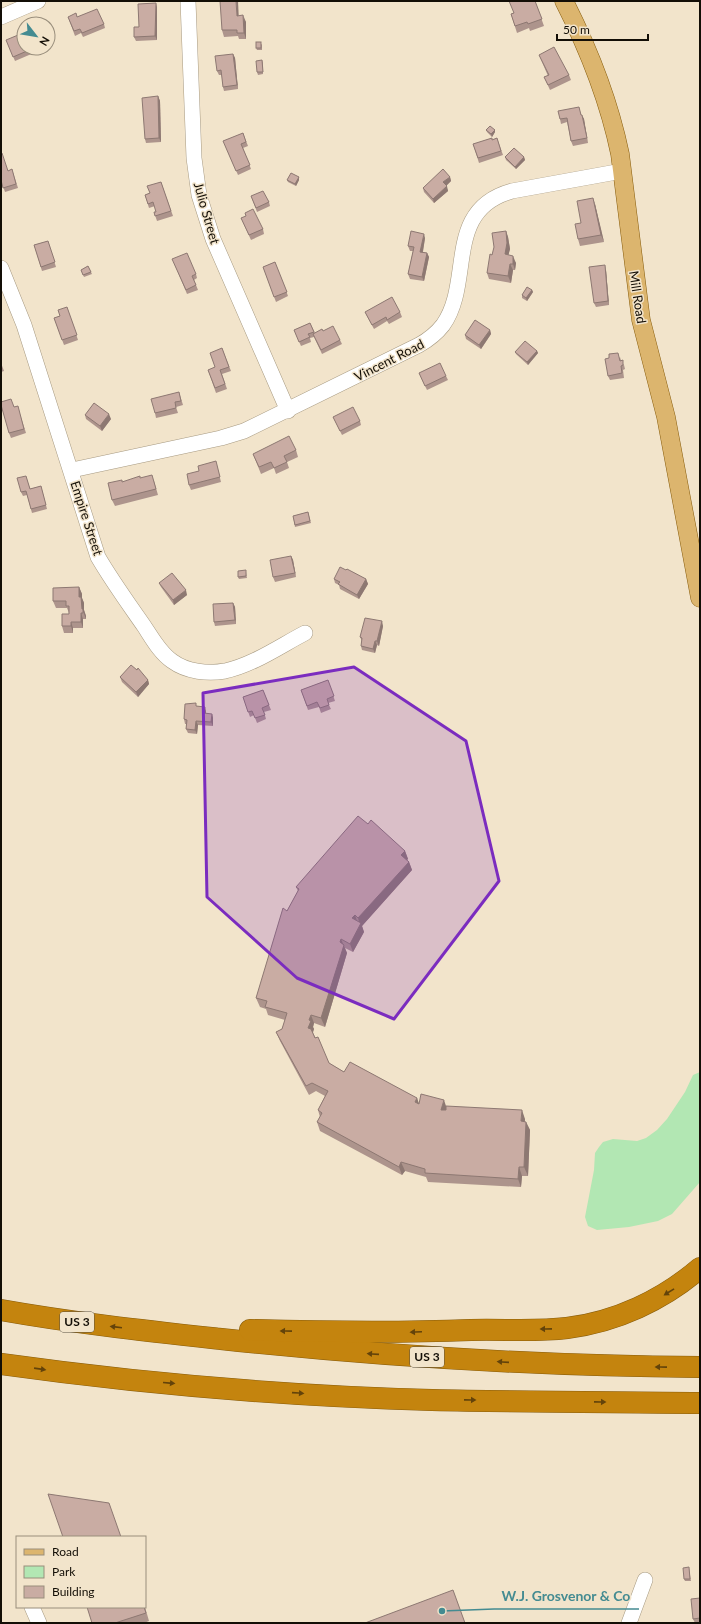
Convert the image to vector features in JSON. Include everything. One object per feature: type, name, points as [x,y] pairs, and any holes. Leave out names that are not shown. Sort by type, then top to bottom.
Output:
[{"type":"highway","points":[[154,1332],[236,1330],[406,1333],[568,1328],[612,1318],[650,1303],[670,1292],[700,1268]]},
{"type":"highway","name":"US 3","points":[[1,1310],[154,1332],[334,1351],[514,1363],[700,1367]]},
{"type":"highway","points":[[1,1364],[115,1378],[318,1394],[431,1400],[700,1404]]},
{"type":"main road","name":"Mill Road","points":[[564,1],[594,67],[608,106],[622,171],[642,320],[666,417],[700,598]]},
{"type":"street","points":[[1,17],[38,1]]},
{"type":"street","name":"Julio Street","points":[[188,1],[194,158],[200,195],[212,239],[288,411]]},
{"type":"street","name":"Vincent Road","points":[[72,470],[232,435],[288,411],[419,345],[438,331],[452,307],[467,232],[475,216],[491,200],[512,191],[622,171]]},
{"type":"street","name":"Empire Street","points":[[1,268],[17,304],[72,470],[98,557],[113,583],[162,651],[173,662],[201,672],[224,671],[248,663],[305,633]]},
{"type":"street","points":[[629,1623],[645,1580]]},
{"type":"street","points":[[32,1608],[38,1623]]},
{"type":"highlighted area","points":[[354,667],[466,741],[499,881],[394,1019],[297,978],[207,897],[203,693]]},
{"type":"green space","points":[[700,1072],[700,1182],[672,1214],[658,1221],[629,1227],[597,1230],[588,1226],[585,1217],[594,1170],[595,1153],[599,1147],[603,1142],[613,1139],[637,1141],[646,1138],[657,1130],[667,1119],[685,1092],[693,1075]]},
{"type":"building","points":[[220,1],[236,1],[237,16],[243,15],[244,33],[237,33],[237,30],[222,30]]},
{"type":"building","points":[[509,1],[535,1],[542,19],[528,24],[527,22],[515,26],[511,14],[514,13]]},
{"type":"building","points":[[156,3],[155,36],[134,37],[134,27],[139,27],[138,4]]},
{"type":"building","points":[[97,9],[104,24],[82,33],[80,29],[74,31],[68,17],[76,13],[77,17]]},
{"type":"building","points":[[16,36],[16,56],[13,57],[6,40]]},
{"type":"building","points":[[256,42],[261,42],[261,48],[256,48]]},
{"type":"building","points":[[554,47],[569,75],[548,85],[544,77],[549,75],[539,55]]},
{"type":"building","points":[[233,54],[237,85],[223,87],[221,70],[217,71],[215,56]]},
{"type":"building","points":[[262,60],[263,72],[257,72],[256,61]]},
{"type":"building","points":[[158,96],[159,138],[145,139],[142,98]]},
{"type":"building","points":[[579,107],[587,138],[571,141],[567,118],[560,119],[558,111]]},
{"type":"building","points":[[490,126],[495,130],[491,134],[486,130]]},
{"type":"building","points":[[243,133],[246,142],[241,144],[250,165],[236,171],[223,141]]},
{"type":"building","points":[[492,138],[492,140],[497,138],[501,151],[478,158],[473,144]]},
{"type":"building","points":[[514,148],[524,157],[515,167],[505,157]]},
{"type":"building","points":[[1,153],[8,171],[12,169],[16,184],[3,188],[1,180]]},
{"type":"building","points":[[443,169],[450,177],[443,182],[447,186],[433,199],[423,188]]},
{"type":"building","points":[[291,173],[299,177],[295,184],[287,180]]},
{"type":"building","points":[[161,182],[171,211],[155,216],[154,212],[156,212],[153,202],[148,204],[145,195],[150,193],[147,186]]},
{"type":"building","points":[[263,191],[269,202],[256,208],[251,196]]},
{"type":"building","points":[[593,198],[601,235],[578,239],[575,224],[581,223],[577,201]]},
{"type":"building","points":[[253,209],[263,229],[249,235],[241,218],[246,216],[245,213]]},
{"type":"building","points":[[411,231],[424,234],[420,252],[427,253],[422,277],[408,274],[414,247],[408,246]]},
{"type":"building","points":[[506,231],[507,243],[505,254],[513,256],[513,264],[510,264],[508,276],[487,273],[490,254],[492,255],[494,247],[492,233]]},
{"type":"building","points":[[48,241],[55,262],[41,267],[34,245]]},
{"type":"building","points":[[187,253],[196,274],[192,276],[196,285],[186,290],[172,259]]},
{"type":"building","points":[[275,262],[287,292],[274,297],[263,267]]},
{"type":"building","points":[[605,265],[608,301],[594,303],[589,267]]},
{"type":"building","points":[[88,266],[91,272],[83,275],[81,270]]},
{"type":"building","points":[[527,287],[532,290],[526,298],[522,295]]},
{"type":"building","points":[[392,297],[400,312],[387,320],[386,317],[372,325],[365,312]]},
{"type":"building","points":[[67,307],[77,335],[62,340],[54,318],[60,316],[58,310]]},
{"type":"building","points":[[475,320],[490,330],[479,345],[465,335]]},
{"type":"building","points":[[310,323],[314,332],[308,334],[310,337],[299,342],[294,330]]},
{"type":"building","points":[[333,326],[340,340],[321,350],[313,334],[322,329],[323,331]]},
{"type":"building","points":[[525,341],[537,351],[527,362],[515,352]]},
{"type":"building","points":[[222,348],[229,367],[220,370],[225,384],[215,388],[208,370],[215,367],[210,353]]},
{"type":"building","points":[[618,353],[620,361],[623,360],[623,365],[621,366],[622,373],[608,376],[605,359],[609,358],[609,354]]},
{"type":"building","points":[[440,363],[446,376],[425,386],[419,373]]},
{"type":"building","points":[[179,392],[181,401],[175,402],[176,408],[155,413],[151,399]]},
{"type":"building","points":[[11,399],[14,407],[18,406],[24,429],[9,433],[1,402]]},
{"type":"building","points":[[94,403],[109,414],[100,426],[85,415]]},
{"type":"building","points":[[353,407],[360,421],[340,431],[333,417]]},
{"type":"building","points":[[289,436],[296,450],[284,456],[287,462],[274,468],[271,462],[259,467],[253,454]]},
{"type":"building","points":[[216,461],[220,477],[189,485],[187,474],[199,471],[198,466]]},
{"type":"building","points":[[152,475],[156,489],[112,500],[108,483],[122,480],[122,482],[140,476],[140,478]]},
{"type":"building","points":[[26,476],[30,489],[41,486],[46,505],[31,509],[26,491],[21,492],[17,478]]},
{"type":"building","points":[[308,512],[310,521],[295,525],[293,516]]},
{"type":"building","points":[[291,556],[295,573],[273,577],[270,560]]},
{"type":"building","points":[[340,567],[366,579],[357,595],[338,584],[340,582],[334,579]]},
{"type":"building","points":[[246,570],[246,576],[238,577],[238,571]]},
{"type":"building","points":[[172,573],[186,590],[173,600],[159,583]]},
{"type":"building","points":[[79,587],[79,597],[81,597],[83,609],[83,613],[81,613],[81,622],[71,622],[71,626],[62,626],[62,614],[69,614],[69,606],[66,606],[66,601],[53,601],[53,588]]},
{"type":"building","points":[[233,603],[235,620],[214,622],[213,604]]},
{"type":"building","points":[[365,618],[382,621],[377,641],[375,641],[373,649],[361,646],[362,638],[360,637]]},
{"type":"building","points":[[131,665],[137,670],[138,668],[148,680],[136,692],[120,677]]},
{"type":"building","points":[[328,680],[334,696],[327,699],[329,705],[320,708],[317,702],[307,706],[301,690]]},
{"type":"building","points":[[263,690],[269,705],[262,708],[265,715],[255,718],[252,711],[248,712],[243,697]]},
{"type":"building","points":[[196,703],[196,706],[205,707],[204,713],[212,714],[211,722],[196,721],[195,730],[186,729],[187,720],[184,719],[185,704]]},
{"type":"building","points":[[358,816],[368,824],[371,820],[405,851],[401,855],[409,862],[358,918],[355,915],[352,918],[361,923],[350,944],[341,939],[340,942],[344,945],[321,1018],[311,1015],[309,1020],[311,1021],[308,1028],[311,1029],[315,1038],[318,1037],[329,1063],[344,1072],[350,1062],[417,1098],[415,1102],[419,1104],[421,1094],[444,1100],[441,1110],[446,1110],[446,1106],[522,1110],[521,1121],[526,1122],[524,1167],[519,1167],[518,1179],[425,1173],[425,1169],[401,1162],[399,1167],[317,1122],[322,1113],[318,1110],[328,1091],[312,1083],[306,1086],[276,1032],[282,1029],[287,1013],[265,1007],[267,1001],[256,998],[283,908],[287,911],[299,889],[296,887]]},
{"type":"building","points":[[48,1494],[109,1503],[121,1536],[63,1536]]},
{"type":"building","points":[[689,1567],[690,1579],[684,1579],[683,1568]]},
{"type":"building","points":[[453,1590],[465,1623],[365,1623]]},
{"type":"building","points":[[700,1598],[700,1618],[693,1619],[691,1599]]},
{"type":"building","points":[[87,1608],[144,1608],[146,1613],[115,1623],[92,1623]]},
{"type":"place","name":"W.J. Grosvenor & Co","points":[[442,1611]]}]
